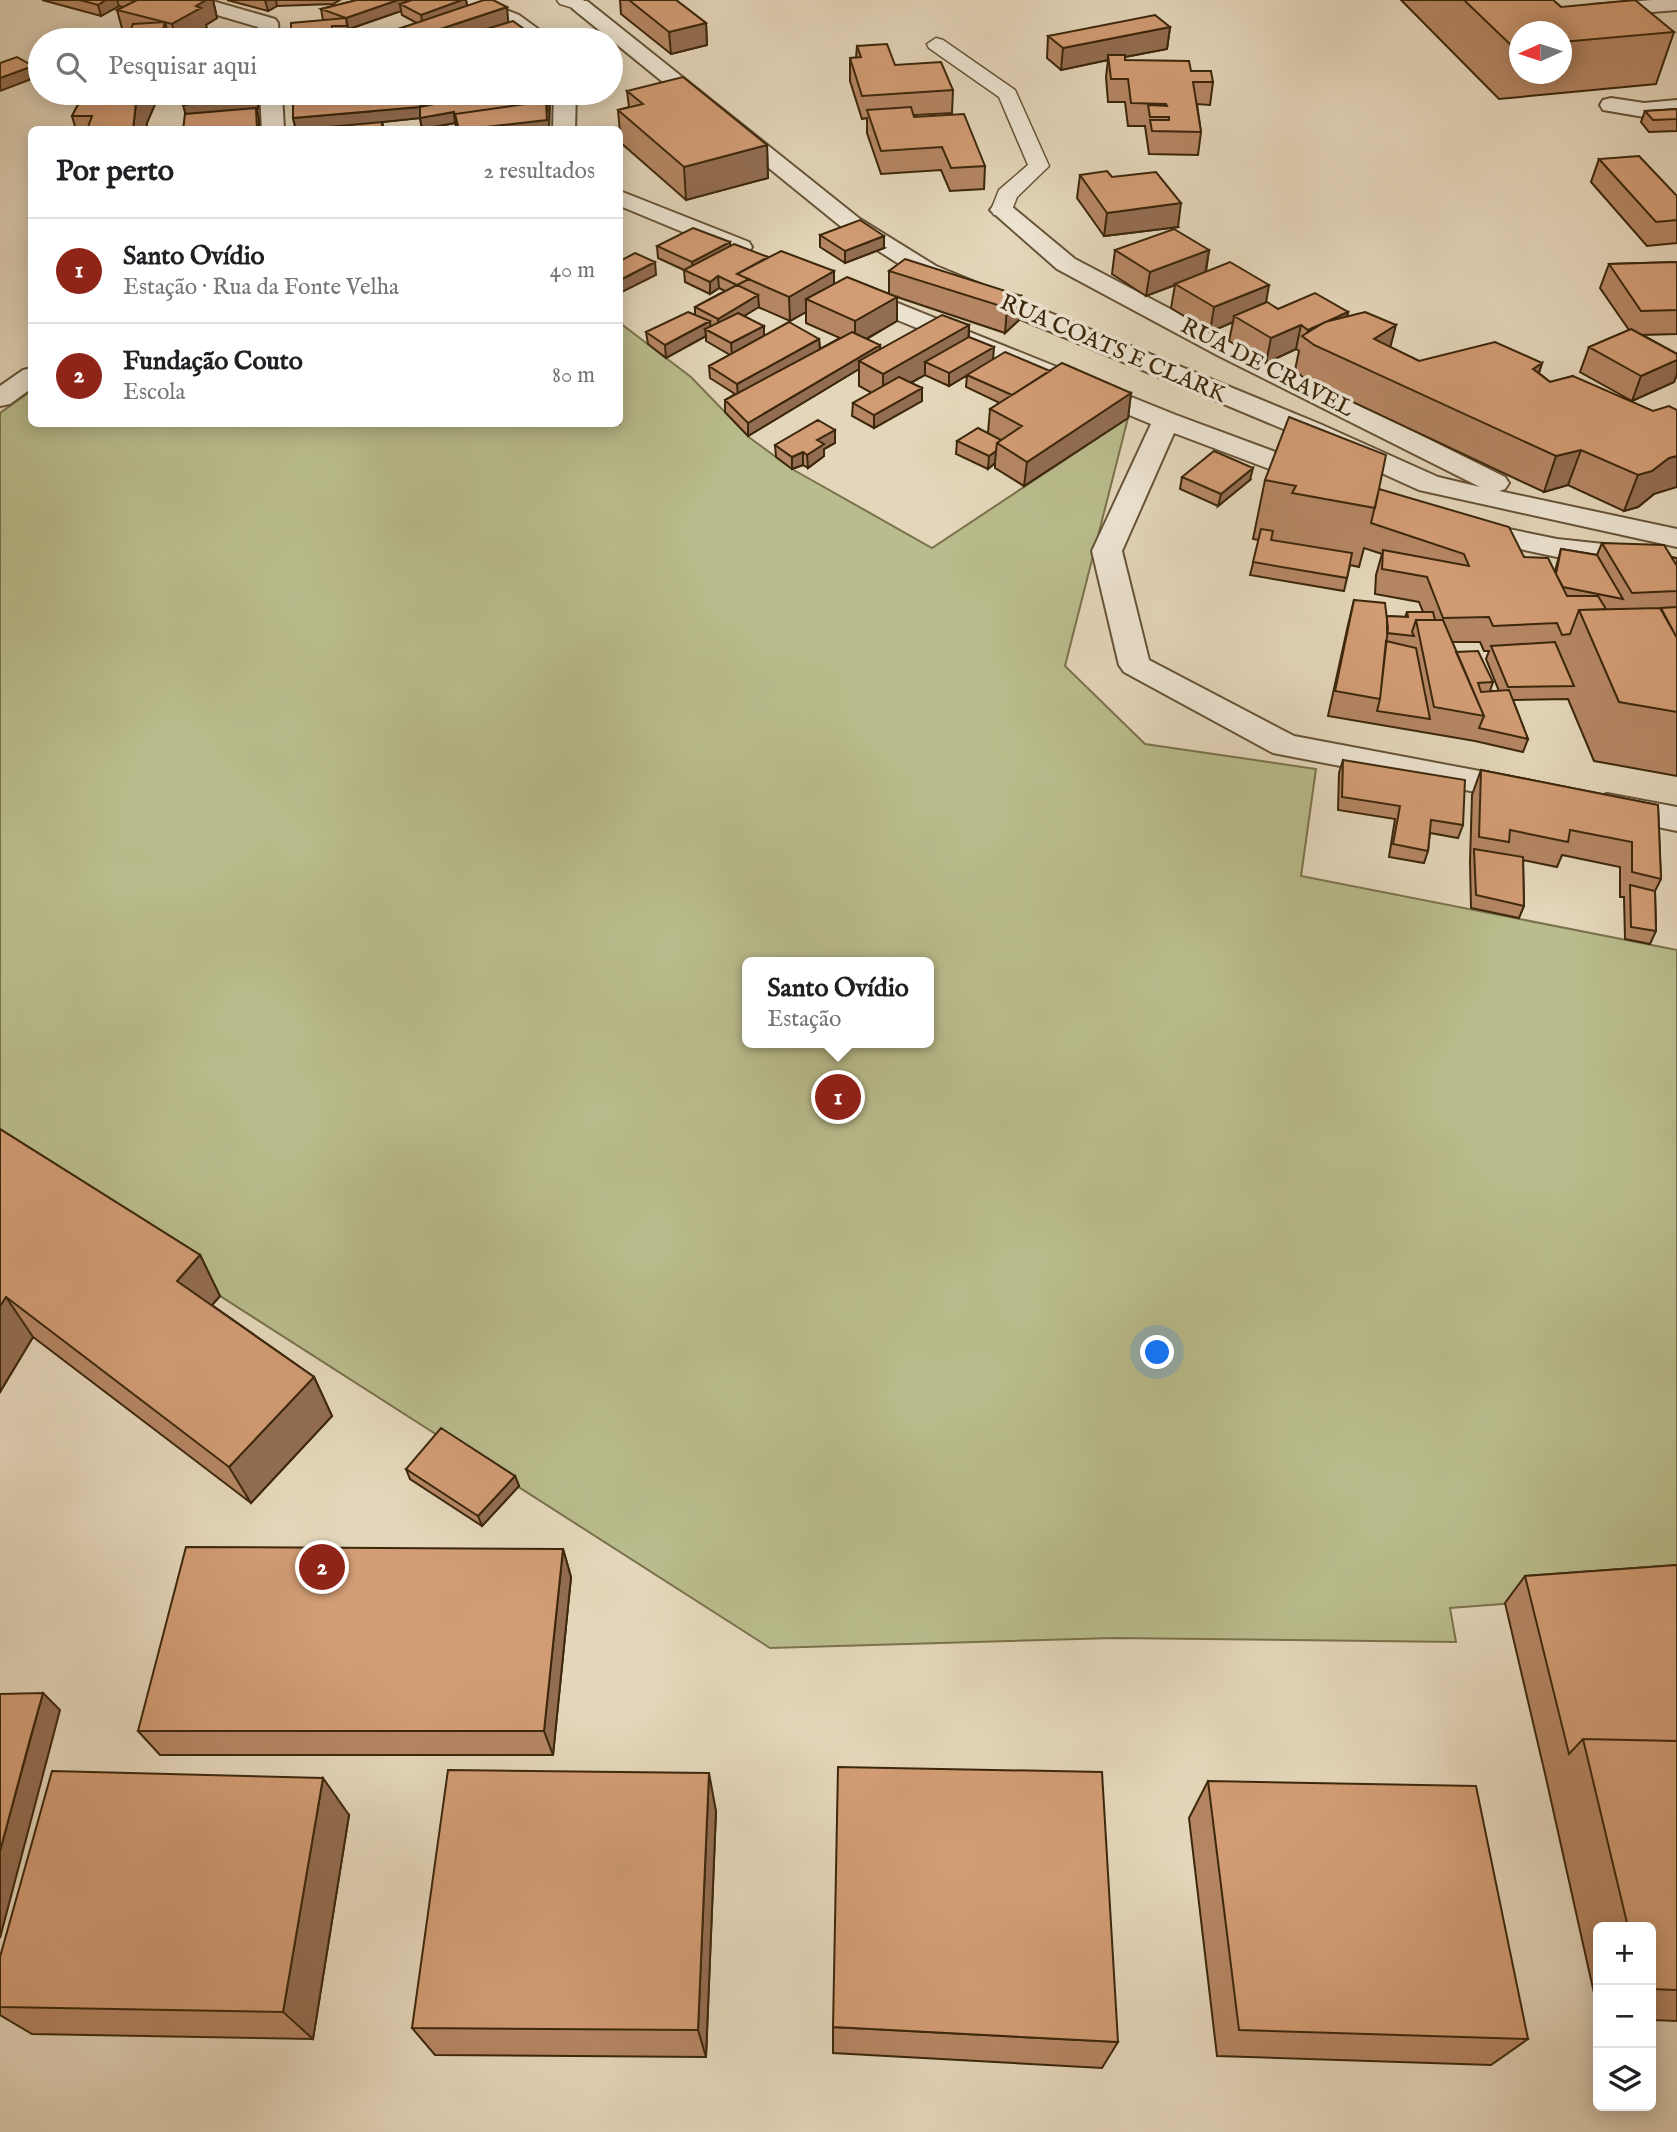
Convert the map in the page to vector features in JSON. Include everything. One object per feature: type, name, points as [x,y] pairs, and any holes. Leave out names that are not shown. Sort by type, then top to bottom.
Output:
[{"type":"street","points":[[187,0],[268,23],[268,28]]},
{"type":"street","points":[[463,0],[512,19],[525,28]]},
{"type":"street","name":"RUA COATS E CLARK","points":[[573,3],[604,28]]},
{"type":"street","points":[[1574,12],[1677,4]]},
{"type":"street","name":"RUA COATS E CLARK","points":[[623,43],[852,225],[927,271],[1310,430],[1429,484],[1677,538]]},
{"type":"street","points":[[272,105],[273,126]]},
{"type":"street","points":[[564,126],[565,105]]},
{"type":"street","points":[[1611,105],[1644,110],[1677,107]]},
{"type":"street","points":[[623,199],[759,255]]},
{"type":"street","name":"RUA DE CRAVEL","points":[[1002,210],[1066,264],[1226,349],[1544,507]]},
{"type":"street","points":[[823,281],[1166,421],[1348,489]]},
{"type":"street","points":[[0,398],[28,379]]},
{"type":"street","points":[[1166,421],[1107,551],[1135,665],[1285,745],[1677,819]]},
{"type":"street","points":[[1438,523],[1520,543],[1595,555],[1677,560]]},
{"type":"lane","points":[[936,44],[1009,94],[1039,166],[1007,195],[1002,210]]},
{"type":"green space","points":[[623,325],[691,377],[750,438],[792,469],[932,548],[1128,418],[1065,666],[1145,744],[1316,769],[1301,876],[1677,950],[1677,1591],[1450,1608],[1456,1642],[1114,1638],[770,1648],[6,1159],[0,1167],[0,413],[28,393],[28,427],[623,427]]},
{"type":"building","points":[[80,0],[106,0],[98,5]]},
{"type":"building","points":[[137,0],[206,0],[196,6],[201,8],[172,24],[117,10]]},
{"type":"building","points":[[357,0],[398,0],[346,18],[321,9]]},
{"type":"building","points":[[412,0],[462,0],[421,15],[400,4]]},
{"type":"building","points":[[484,0],[493,0],[507,7],[443,28],[401,28]]},
{"type":"building","points":[[629,0],[676,0],[706,23],[669,32]]},
{"type":"building","points":[[1464,0],[1553,0],[1561,7],[1635,0],[1674,32],[1572,41],[1572,21],[1509,21],[1509,43]]},
{"type":"building","points":[[1155,15],[1170,27],[1063,48],[1048,36]]},
{"type":"building","points":[[346,18],[347,26],[291,28],[291,23]]},
{"type":"building","points":[[513,21],[523,28],[490,28]]},
{"type":"building","points":[[165,22],[163,28],[132,28],[133,24]]},
{"type":"building","points":[[887,44],[895,65],[941,62],[953,90],[862,96],[850,58],[861,57],[857,46]]},
{"type":"building","points":[[1108,55],[1125,55],[1125,60],[1189,61],[1191,71],[1211,71],[1213,82],[1193,82],[1201,132],[1152,131],[1150,120],[1169,120],[1169,117],[1150,117],[1148,105],[1167,106],[1166,104],[1131,103],[1128,79],[1111,79]]},
{"type":"building","points":[[17,57],[28,63],[28,68],[0,78],[0,63]]},
{"type":"building","points":[[683,77],[767,145],[684,167],[618,110],[643,104],[627,91]]},
{"type":"building","points":[[78,105],[136,105],[133,126],[88,126],[92,116],[72,116]]},
{"type":"building","points":[[293,105],[420,105],[420,107],[293,118]]},
{"type":"building","points":[[518,105],[455,114],[457,125],[454,112],[420,118],[420,107]]},
{"type":"building","points":[[518,105],[546,105],[547,120],[494,126],[458,126],[455,114]]},
{"type":"building","points":[[911,107],[914,117],[964,114],[985,166],[951,168],[942,147],[881,151],[867,110]]},
{"type":"building","points":[[256,108],[257,126],[184,126],[185,114]]},
{"type":"building","points":[[1677,109],[1677,119],[1653,120],[1645,111]]},
{"type":"building","points":[[382,122],[382,126],[339,126]]},
{"type":"building","points":[[1639,156],[1677,196],[1677,220],[1656,222],[1599,159]]},
{"type":"building","points":[[1107,171],[1112,177],[1156,172],[1181,203],[1107,213],[1080,175]]},
{"type":"building","points":[[860,220],[884,236],[845,251],[820,235]]},
{"type":"building","points":[[693,228],[730,242],[692,262],[657,246]]},
{"type":"building","points":[[1174,229],[1209,250],[1150,272],[1115,250]]},
{"type":"building","points":[[734,244],[768,257],[737,274],[749,279],[737,285],[718,276],[710,282],[684,270]]},
{"type":"building","points":[[781,251],[834,271],[789,297],[737,274]]},
{"type":"building","points":[[635,253],[655,262],[623,278],[623,259]]},
{"type":"building","points":[[905,259],[1021,296],[1007,308],[889,271]]},
{"type":"building","points":[[1230,262],[1269,285],[1214,307],[1175,284]]},
{"type":"building","points":[[1677,262],[1677,310],[1641,311],[1609,264]]},
{"type":"building","points":[[847,277],[897,297],[855,321],[806,299]]},
{"type":"building","points":[[737,285],[758,295],[718,319],[695,307]]},
{"type":"building","points":[[1315,293],[1348,312],[1308,330],[1301,325],[1271,338],[1234,316],[1267,302],[1278,309]]},
{"type":"building","points":[[688,312],[710,321],[665,345],[646,332]]},
{"type":"building","points":[[1365,312],[1396,325],[1374,339],[1419,361],[1495,342],[1542,363],[1533,369],[1550,382],[1573,376],[1653,411],[1669,406],[1677,410],[1677,456],[1669,458],[1652,471],[1638,475],[1581,450],[1556,456],[1314,345],[1302,336],[1325,322]]},
{"type":"building","points":[[738,313],[764,326],[731,343],[705,329]]},
{"type":"building","points":[[942,315],[969,325],[883,374],[859,361]]},
{"type":"building","points":[[789,322],[819,339],[737,384],[709,366]]},
{"type":"building","points":[[1631,329],[1677,354],[1677,360],[1641,376],[1589,347]]},
{"type":"building","points":[[852,332],[880,345],[748,423],[725,400]]},
{"type":"building","points":[[969,337],[994,347],[949,373],[925,362]]},
{"type":"building","points":[[1005,352],[1050,371],[1012,395],[967,375]]},
{"type":"building","points":[[1062,363],[1131,393],[1027,462],[997,443],[1022,426],[990,409]]},
{"type":"building","points":[[899,377],[922,388],[874,415],[853,403]]},
{"type":"building","points":[[1289,417],[1386,455],[1375,508],[1292,493],[1296,486],[1265,480]]},
{"type":"building","points":[[818,420],[835,430],[817,440],[824,444],[807,455],[803,452],[792,457],[775,445]]},
{"type":"building","points":[[978,428],[1001,440],[997,443],[996,451],[989,456],[957,441]]},
{"type":"building","points":[[1214,451],[1253,468],[1221,494],[1182,477]]},
{"type":"building","points":[[1379,489],[1509,527],[1524,557],[1548,558],[1567,596],[1598,596],[1606,609],[1579,610],[1570,634],[1562,635],[1557,623],[1493,626],[1489,617],[1443,618],[1427,577],[1382,569],[1383,550],[1469,566],[1464,554],[1371,523]]},
{"type":"building","points":[[1261,529],[1273,531],[1271,540],[1352,553],[1347,578],[1253,562]]},
{"type":"building","points":[[1602,543],[1664,545],[1677,566],[1677,591],[1632,593]]},
{"type":"building","points":[[1561,549],[1597,555],[1623,599],[1563,587],[1556,574]]},
{"type":"building","points":[[1354,600],[1385,603],[1388,628],[1380,699],[1335,691]]},
{"type":"building","points":[[1677,607],[1677,638],[1661,608]]},
{"type":"building","points":[[1660,608],[1677,638],[1677,712],[1619,702],[1579,610]]},
{"type":"building","points":[[1407,612],[1433,612],[1435,620],[1416,620],[1412,632],[1414,636],[1387,633],[1387,616],[1408,617]]},
{"type":"building","points":[[1416,620],[1443,620],[1484,716],[1434,707]]},
{"type":"building","points":[[1386,641],[1416,648],[1430,719],[1377,711]]},
{"type":"building","points":[[1555,642],[1574,686],[1508,687],[1491,646]]},
{"type":"building","points":[[1478,651],[1493,682],[1478,683],[1481,692],[1509,690],[1528,739],[1479,728],[1484,716],[1456,652]]},
{"type":"building","points":[[1343,760],[1465,780],[1463,825],[1431,820],[1428,851],[1393,844],[1400,806],[1342,797]]},
{"type":"building","points":[[1481,770],[1658,805],[1661,879],[1632,872],[1632,842],[1570,830],[1568,842],[1510,830],[1509,842],[1479,837]]},
{"type":"building","points":[[1474,849],[1523,857],[1524,906],[1476,895]]},
{"type":"building","points":[[1630,885],[1655,891],[1656,931],[1631,927]]},
{"type":"building","points":[[0,1129],[200,1255],[177,1281],[314,1377],[229,1467],[6,1297],[0,1306]]},
{"type":"building","points":[[441,1428],[515,1476],[478,1516],[406,1469]]},
{"type":"building","points":[[186,1547],[563,1549],[544,1731],[138,1731]]},
{"type":"building","points":[[1677,1565],[1677,1741],[1583,1739],[1569,1754],[1525,1576]]},
{"type":"building","points":[[43,1693],[30,1739],[0,1851],[0,1694]]},
{"type":"building","points":[[1583,1739],[1677,1741],[1677,1990],[1656,1989],[1656,1922],[1627,1922]]},
{"type":"building","points":[[838,1767],[1102,1772],[1118,2042],[833,2027]]},
{"type":"building","points":[[448,1770],[709,1773],[698,2030],[412,2028]]},
{"type":"building","points":[[52,1771],[323,1778],[283,2012],[0,2007],[0,1957]]},
{"type":"building","points":[[1208,1781],[1476,1786],[1528,2039],[1239,2030]]},
{"type":"place","name":"Santo Ovídio","points":[[838,1097]]},
{"type":"place","name":"Fundação Couto","points":[[322,1567]]}]
